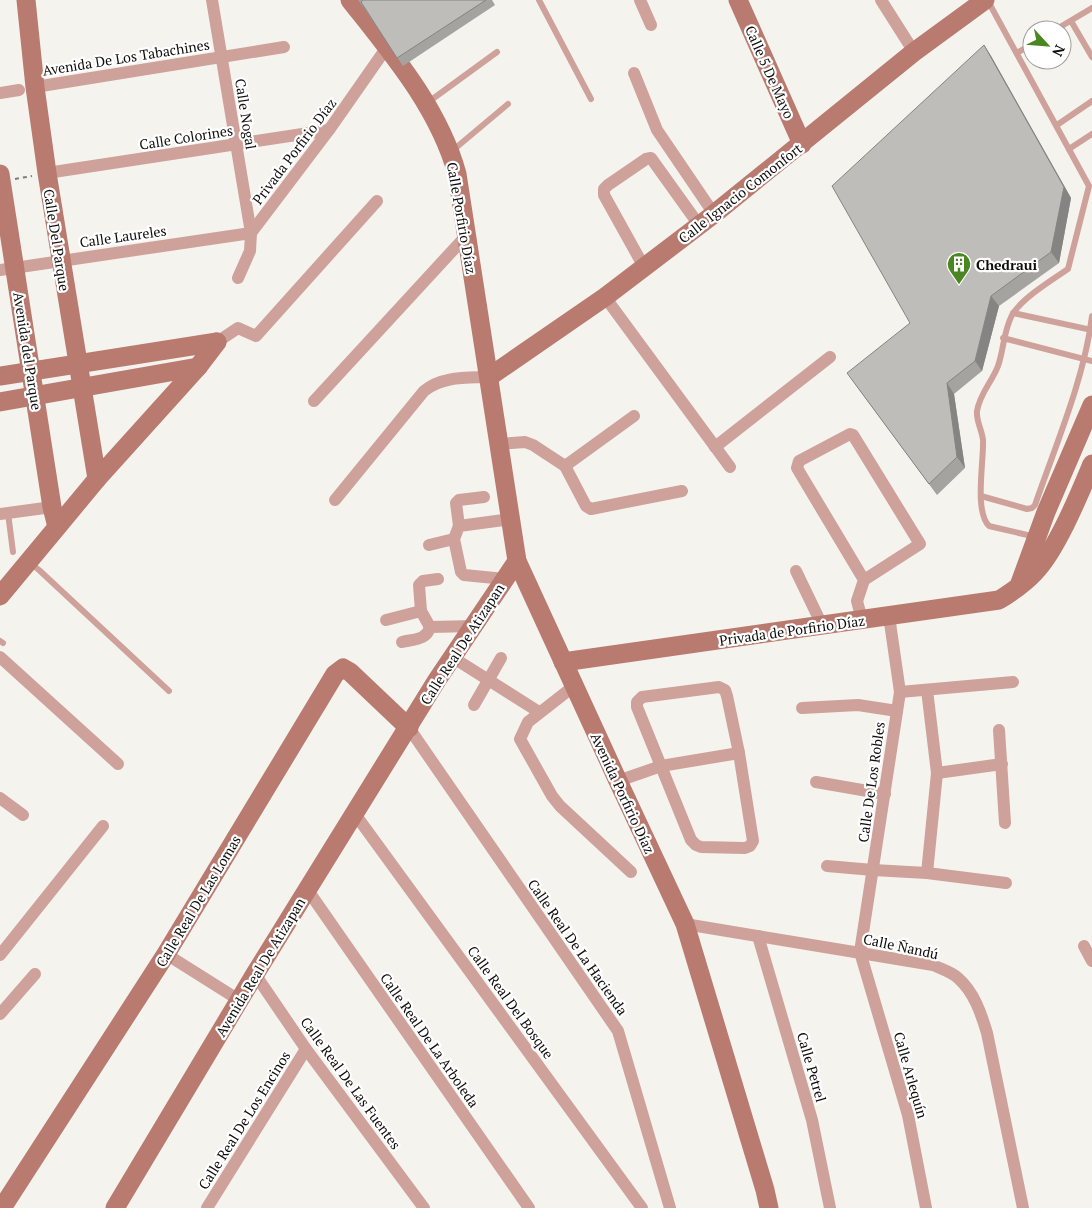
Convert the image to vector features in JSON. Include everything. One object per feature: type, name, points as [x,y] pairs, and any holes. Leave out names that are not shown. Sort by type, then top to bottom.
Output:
[{"type":"street","name":"Calle Del Parque","points":[[26,0],[27,89],[47,173],[97,479]]},
{"type":"street","name":"Calle Nogal","points":[[212,0],[251,233]]},
{"type":"street","name":"Calle Porfirio Díaz","points":[[350,0],[387,47],[426,103],[451,152],[457,174],[489,377]]},
{"type":"street","points":[[640,0],[651,24]]},
{"type":"street","name":"Calle 5 De Mayo","points":[[738,0],[802,144]]},
{"type":"street","points":[[881,0],[914,52]]},
{"type":"street","name":"Calle Ignacio Comonfort","points":[[489,377],[605,297],[707,220],[914,52],[986,0]]},
{"type":"street","name":"Privada Porfirio Díaz","points":[[238,278],[250,251],[251,233],[329,130],[387,47]]},
{"type":"street","name":"Avenida De Los Tabachines","points":[[0,93],[222,56],[284,48]]},
{"type":"street","points":[[634,73],[657,130],[707,220]]},
{"type":"street","name":"Calle Colorines","points":[[47,173],[329,130]]},
{"type":"street","points":[[644,267],[604,195],[604,190],[608,185],[650,158],[707,220]]},
{"type":"street","name":"Avenida del Parque","points":[[0,179],[7,268],[31,372],[52,507],[57,527]]},
{"type":"street","points":[[0,596],[21,557],[57,527],[97,479],[198,367],[217,342],[238,328],[256,336],[377,201]]},
{"type":"street","name":"Calle Laureles","points":[[7,268],[251,233]]},
{"type":"street","points":[[314,401],[466,236]]},
{"type":"street","points":[[605,297],[730,467]]},
{"type":"street","points":[[0,376],[217,342]]},
{"type":"street","points":[[715,447],[830,357]]},
{"type":"street","points":[[0,402],[198,367]]},
{"type":"street","points":[[335,500],[424,390],[442,380],[489,377]]},
{"type":"street","name":"Avenida Porfirio Díaz","points":[[489,377],[517,561],[685,924],[765,1190],[768,1208]]},
{"type":"street","points":[[1018,589],[1046,512],[1091,405]]},
{"type":"street","points":[[565,466],[634,416]]},
{"type":"street","points":[[862,620],[857,601],[864,580],[920,544],[853,435],[850,434],[799,461],[797,468],[864,580]]},
{"type":"street","points":[[499,444],[525,442],[533,445],[565,466],[586,506],[591,510],[682,491]]},
{"type":"street","name":"Privada de Porfirio Díaz","points":[[563,662],[999,600],[1018,589],[1036,571],[1049,554],[1092,464]]},
{"type":"street","points":[[484,497],[459,500],[456,503],[459,526],[454,539],[461,572],[464,575],[506,579]]},
{"type":"street","points":[[4,514],[52,507]]},
{"type":"street","points":[[1046,512],[1048,521],[1052,524],[1057,526],[1065,522]]},
{"type":"street","points":[[459,526],[511,519]]},
{"type":"street","points":[[429,545],[454,539]]},
{"type":"street","name":"Calle Real De Atizapan","points":[[409,728],[452,657],[517,561]]},
{"type":"street","points":[[796,571],[822,625]]},
{"type":"street","points":[[402,642],[425,637],[429,633],[430,628],[421,611],[419,585],[423,581],[438,579]]},
{"type":"street","points":[[386,620],[421,611]]},
{"type":"street","name":"Calle De Los Robles","points":[[860,952],[900,692],[889,616]]},
{"type":"street","points":[[430,628],[474,626]]},
{"type":"street","points":[[0,657],[118,764]]},
{"type":"street","points":[[452,657],[539,712]]},
{"type":"street","points":[[474,705],[502,658]]},
{"type":"street","name":"Calle Real De Las Lomas","points":[[2,1208],[166,954],[335,674],[343,668],[350,672],[409,728]]},
{"type":"street","points":[[900,692],[1013,682]]},
{"type":"street","points":[[574,686],[528,722],[520,739],[552,796],[560,806],[631,872]]},
{"type":"street","points":[[719,688],[726,690],[739,753],[752,841],[750,846],[745,848],[701,847],[696,845],[691,840],[660,766],[637,707],[637,702],[642,697],[719,688]]},
{"type":"street","points":[[927,690],[937,773],[927,872]]},
{"type":"street","points":[[802,708],[858,705],[897,711]]},
{"type":"street","name":"Avenida Real De Atizapan","points":[[115,1208],[239,1000],[409,728]]},
{"type":"street","name":"Calle Real De La Hacienda","points":[[409,728],[618,1031],[670,1208]]},
{"type":"street","points":[[999,730],[1005,823]]},
{"type":"street","points":[[618,781],[660,766],[739,753]]},
{"type":"street","points":[[937,773],[1002,764]]},
{"type":"street","points":[[816,782],[885,794]]},
{"type":"street","points":[[0,798],[23,815]]},
{"type":"street","name":"Calle Real Del Bosque","points":[[355,814],[642,1208]]},
{"type":"street","points":[[0,956],[103,826]]},
{"type":"street","points":[[827,866],[927,872],[1006,883]]},
{"type":"street","name":"Calle Real De La Arboleda","points":[[307,889],[528,1208]]},
{"type":"street","name":"Calle Ñandú","points":[[685,924],[933,965],[957,977],[970,993],[981,1013],[987,1033],[1023,1208]]},
{"type":"street","name":"Calle Petrel","points":[[758,936],[812,1120],[830,1208]]},
{"type":"street","points":[[1084,946],[1092,961]]},
{"type":"street","name":"Calle Arlequín","points":[[860,952],[908,1115],[926,1208]]},
{"type":"street","points":[[166,954],[239,1000]]},
{"type":"street","points":[[0,1014],[35,974]]},
{"type":"street","name":"Calle Real De Las Fuentes","points":[[255,974],[306,1049],[424,1208]]},
{"type":"street","name":"Calle Real De Los Encinos","points":[[207,1208],[306,1049]]},
{"type":"lane","points":[[539,0],[591,99]]},
{"type":"lane","points":[[986,0],[1091,187],[1068,269],[1035,291],[1013,313],[1003,338],[998,366],[980,398],[977,410],[983,440],[981,496],[985,520],[989,526],[1037,538]]},
{"type":"lane","points":[[1072,20],[1092,8]]},
{"type":"lane","points":[[1072,23],[1092,57]]},
{"type":"lane","points":[[1017,53],[1022,50]]},
{"type":"lane","points":[[426,103],[497,52]]},
{"type":"lane","points":[[1057,125],[1092,101]]},
{"type":"lane","points":[[451,152],[508,104]]},
{"type":"lane","points":[[1070,149],[1092,134]]},
{"type":"lane","points":[[1013,313],[1091,330]]},
{"type":"lane","points":[[981,496],[1027,509],[1035,505],[1084,359],[1091,330],[1092,316]]},
{"type":"lane","points":[[1003,338],[1092,362]]},
{"type":"lane","points":[[4,514],[21,557],[40,570],[169,691]]},
{"type":"path","points":[[0,179],[47,173]]},
{"type":"building","points":[[363,0],[486,0],[397,58],[361,2]]},
{"type":"building","name":"Chedraui","points":[[984,45],[1064,187],[1051,252],[991,296],[975,361],[947,383],[957,457],[929,484],[847,373],[910,323],[832,186]]},
{"type":"place","name":"Chedraui","points":[[959,285]]}]
